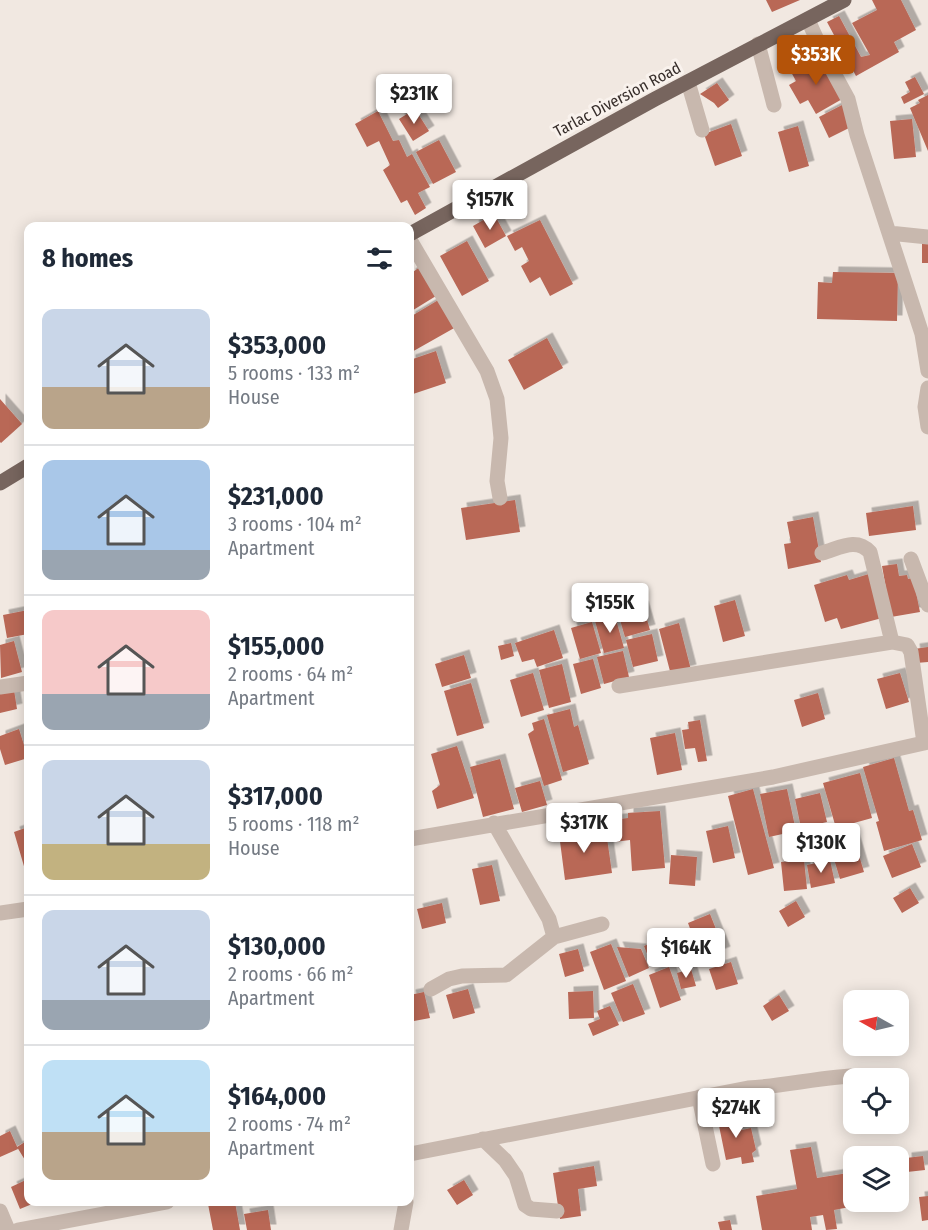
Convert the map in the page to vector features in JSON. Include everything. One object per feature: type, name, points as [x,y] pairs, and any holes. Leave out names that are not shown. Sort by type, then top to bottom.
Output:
[{"type":"main road","name":"Tarlac Diversion Road","points":[[414,232],[492,187],[844,0]]},
{"type":"main road","points":[[0,483],[24,468]]},
{"type":"street","points":[[808,20],[848,99],[857,135],[922,334],[928,371]]},
{"type":"street","points":[[759,45],[774,105]]},
{"type":"street","points":[[687,82],[702,130]]},
{"type":"street","points":[[889,233],[928,237]]},
{"type":"street","points":[[414,247],[487,371],[496,399],[501,438],[496,481],[500,498]]},
{"type":"street","points":[[928,388],[924,407],[928,427]]},
{"type":"street","points":[[822,553],[857,543],[870,552],[892,642]]},
{"type":"street","points":[[911,559],[928,605]]},
{"type":"street","points":[[414,838],[773,777],[926,743],[911,652],[907,645],[892,642],[619,686]]},
{"type":"street","points":[[0,687],[24,684]]},
{"type":"street","points":[[494,823],[549,919],[554,937]]},
{"type":"street","points":[[0,913],[24,910]]},
{"type":"street","points":[[431,989],[449,979],[462,976],[506,975],[554,937],[602,924]]},
{"type":"street","points":[[414,1153],[748,1088],[776,1087],[843,1077]]},
{"type":"street","points":[[699,1097],[713,1164]]},
{"type":"street","points":[[483,1139],[505,1160],[516,1176],[525,1205],[531,1209],[557,1211]]},
{"type":"street","points":[[18,1230],[146,1206]]},
{"type":"street","points":[[401,1230],[405,1206]]},
{"type":"street","points":[[0,1211],[8,1230]]},
{"type":"building","points":[[766,0],[800,0],[772,12]]},
{"type":"building","points":[[872,0],[901,0],[916,30],[894,42],[899,52],[856,76],[827,22],[839,16],[861,57],[870,55],[852,23],[877,10]]},
{"type":"building","points":[[820,56],[844,98],[816,114],[808,100],[800,104],[789,85],[796,81],[791,72]]},
{"type":"building","points":[[915,77],[924,94],[904,104],[901,97],[910,92],[905,82]]},
{"type":"building","points":[[717,83],[729,100],[718,108],[700,94]]},
{"type":"building","points":[[928,95],[928,151],[910,108],[920,103],[918,100]]},
{"type":"building","points":[[844,104],[855,125],[829,138],[819,117]]},
{"type":"building","points":[[415,109],[429,131],[413,141],[399,119]]},
{"type":"building","points":[[378,111],[393,141],[399,140],[407,157],[412,154],[430,187],[418,193],[426,208],[415,215],[407,200],[401,203],[383,170],[390,165],[379,141],[367,147],[355,124]]},
{"type":"building","points":[[912,119],[916,157],[894,159],[890,121]]},
{"type":"building","points":[[731,124],[742,156],[715,166],[704,134]]},
{"type":"building","points":[[798,126],[809,166],[789,172],[778,132]]},
{"type":"building","points":[[439,140],[456,172],[433,184],[416,152]]},
{"type":"building","points":[[494,214],[506,236],[485,248],[473,226]]},
{"type":"building","points":[[540,220],[573,284],[550,296],[540,277],[530,283],[521,266],[529,261],[522,247],[515,251],[507,236]]},
{"type":"building","points":[[467,241],[489,281],[462,296],[440,256]]},
{"type":"building","points":[[922,241],[928,241],[928,263],[922,263]]},
{"type":"building","points":[[420,267],[436,296],[414,310],[414,271]]},
{"type":"building","points":[[833,272],[898,273],[897,321],[817,319],[818,282],[832,283]]},
{"type":"building","points":[[440,299],[456,327],[414,351],[414,315]]},
{"type":"building","points":[[547,338],[563,368],[524,390],[508,360]]},
{"type":"building","points":[[436,351],[446,383],[414,394],[414,359]]},
{"type":"building","points":[[0,399],[22,424],[1,443],[0,442]]},
{"type":"building","points":[[515,500],[520,532],[466,540],[461,508]]},
{"type":"building","points":[[913,506],[916,530],[869,536],[866,513]]},
{"type":"building","points":[[813,517],[821,562],[788,569],[784,544],[791,543],[787,522]]},
{"type":"building","points":[[897,564],[899,576],[907,575],[908,579],[913,578],[920,612],[891,617],[882,566]]},
{"type":"building","points":[[869,574],[882,618],[841,629],[837,618],[825,622],[814,585],[847,575],[849,580]]},
{"type":"building","points":[[735,600],[745,636],[723,642],[714,606]]},
{"type":"building","points":[[643,606],[650,630],[625,637],[618,613]]},
{"type":"building","points":[[24,611],[24,635],[7,638],[3,615]]},
{"type":"building","points":[[615,616],[624,648],[604,653],[595,621]]},
{"type":"building","points":[[592,622],[601,653],[580,659],[571,628]]},
{"type":"building","points":[[679,623],[691,670],[671,675],[659,629]]},
{"type":"building","points":[[554,630],[563,658],[537,667],[534,659],[522,662],[515,643]]},
{"type":"building","points":[[652,634],[658,661],[633,667],[626,640]]},
{"type":"building","points":[[14,641],[22,672],[1,678],[0,645]]},
{"type":"building","points":[[511,643],[514,656],[501,660],[498,646]]},
{"type":"building","points":[[928,647],[928,662],[916,663],[914,649]]},
{"type":"building","points":[[623,651],[629,677],[604,684],[597,657]]},
{"type":"building","points":[[464,655],[471,678],[442,687],[435,664]]},
{"type":"building","points":[[593,659],[601,688],[581,694],[573,664]]},
{"type":"building","points":[[562,664],[571,702],[549,708],[539,670]]},
{"type":"building","points":[[533,673],[544,710],[521,717],[510,680]]},
{"type":"building","points":[[900,673],[909,702],[886,709],[877,679]]},
{"type":"building","points":[[471,683],[484,728],[457,736],[444,691]]},
{"type":"building","points":[[14,690],[17,709],[0,713],[0,693]]},
{"type":"building","points":[[818,693],[825,719],[802,727],[794,700]]},
{"type":"building","points":[[570,709],[574,727],[578,725],[589,764],[563,772],[547,715]]},
{"type":"building","points":[[544,719],[562,780],[544,786],[528,734],[534,730],[532,723]]},
{"type":"building","points":[[700,720],[707,761],[698,762],[695,748],[685,749],[682,730],[689,729],[688,722]]},
{"type":"building","points":[[19,729],[24,745],[24,759],[5,765],[0,749],[0,736]]},
{"type":"building","points":[[675,733],[682,770],[657,775],[650,738]]},
{"type":"building","points":[[457,746],[474,798],[437,809],[432,791],[440,785],[431,754]]},
{"type":"building","points":[[894,758],[909,811],[913,810],[922,840],[884,851],[876,822],[879,821],[863,767]]},
{"type":"building","points":[[500,759],[514,809],[483,817],[470,767]]},
{"type":"building","points":[[860,773],[872,818],[836,828],[823,783]]},
{"type":"building","points":[[540,781],[547,805],[522,812],[515,788]]},
{"type":"building","points":[[753,789],[774,868],[748,875],[728,796]]},
{"type":"building","points":[[787,789],[796,831],[769,837],[760,794]]},
{"type":"building","points":[[820,793],[827,822],[801,828],[795,799]]},
{"type":"building","points":[[660,811],[665,868],[632,871],[630,840],[614,842],[612,820],[628,818],[628,813]]},
{"type":"building","points":[[571,824],[572,836],[606,831],[612,873],[565,880],[558,826]]},
{"type":"building","points":[[728,826],[735,858],[713,863],[706,831]]},
{"type":"building","points":[[24,828],[24,866],[14,832]]},
{"type":"building","points":[[852,832],[864,872],[840,879],[828,839]]},
{"type":"building","points":[[912,844],[921,867],[892,878],[883,856]]},
{"type":"building","points":[[671,855],[697,857],[695,886],[669,884]]},
{"type":"building","points":[[804,860],[807,889],[784,891],[781,862]]},
{"type":"building","points":[[830,860],[835,883],[811,888],[807,865]]},
{"type":"building","points":[[492,865],[500,901],[480,905],[472,869]]},
{"type":"building","points":[[910,888],[919,903],[902,913],[893,898]]},
{"type":"building","points":[[796,901],[805,917],[788,927],[779,911]]},
{"type":"building","points":[[442,903],[446,923],[422,929],[417,909]]},
{"type":"building","points":[[710,914],[725,952],[702,961],[688,923]]},
{"type":"building","points":[[664,938],[671,956],[651,964],[644,946]]},
{"type":"building","points":[[611,944],[626,981],[604,990],[590,952]]},
{"type":"building","points":[[617,947],[641,949],[649,968],[629,977]]},
{"type":"building","points":[[578,949],[584,971],[565,977],[559,954]]},
{"type":"building","points":[[731,962],[738,984],[716,990],[709,969]]},
{"type":"building","points":[[669,967],[681,1000],[660,1008],[649,975]]},
{"type":"building","points":[[691,969],[696,986],[681,989],[677,973]]},
{"type":"building","points":[[633,984],[645,1014],[623,1022],[611,993]]},
{"type":"building","points":[[468,989],[475,1013],[453,1019],[446,995]]},
{"type":"building","points":[[593,991],[594,1018],[569,1019],[568,992]]},
{"type":"building","points":[[424,992],[430,1018],[414,1021],[414,994]]},
{"type":"building","points":[[779,995],[789,1011],[772,1021],[763,1006]]},
{"type":"building","points":[[610,1006],[619,1025],[593,1036],[588,1024],[600,1019],[597,1011]]},
{"type":"building","points":[[738,1112],[742,1130],[751,1128],[756,1150],[752,1153],[754,1162],[742,1164],[741,1157],[726,1160],[717,1116]]},
{"type":"building","points":[[10,1131],[18,1149],[0,1157],[0,1136]]},
{"type":"building","points":[[24,1143],[24,1158],[17,1147]]},
{"type":"building","points":[[811,1147],[817,1178],[843,1174],[843,1208],[834,1210],[837,1229],[826,1230],[823,1215],[810,1217],[812,1230],[762,1230],[756,1196],[797,1189],[790,1150]]},
{"type":"building","points":[[923,1156],[925,1170],[909,1172],[909,1158]]},
{"type":"building","points":[[594,1166],[597,1186],[578,1189],[581,1216],[560,1219],[553,1173]]},
{"type":"building","points":[[464,1180],[473,1195],[457,1205],[447,1190]]},
{"type":"building","points":[[24,1181],[24,1206],[27,1206],[20,1209],[11,1187]]},
{"type":"building","points":[[928,1196],[928,1220],[922,1221],[919,1197]]},
{"type":"building","points":[[208,1206],[236,1206],[240,1230],[213,1230]]},
{"type":"building","points":[[268,1210],[271,1230],[247,1230],[244,1214]]},
{"type":"building","points":[[730,1220],[732,1230],[720,1230],[718,1222]]}]
